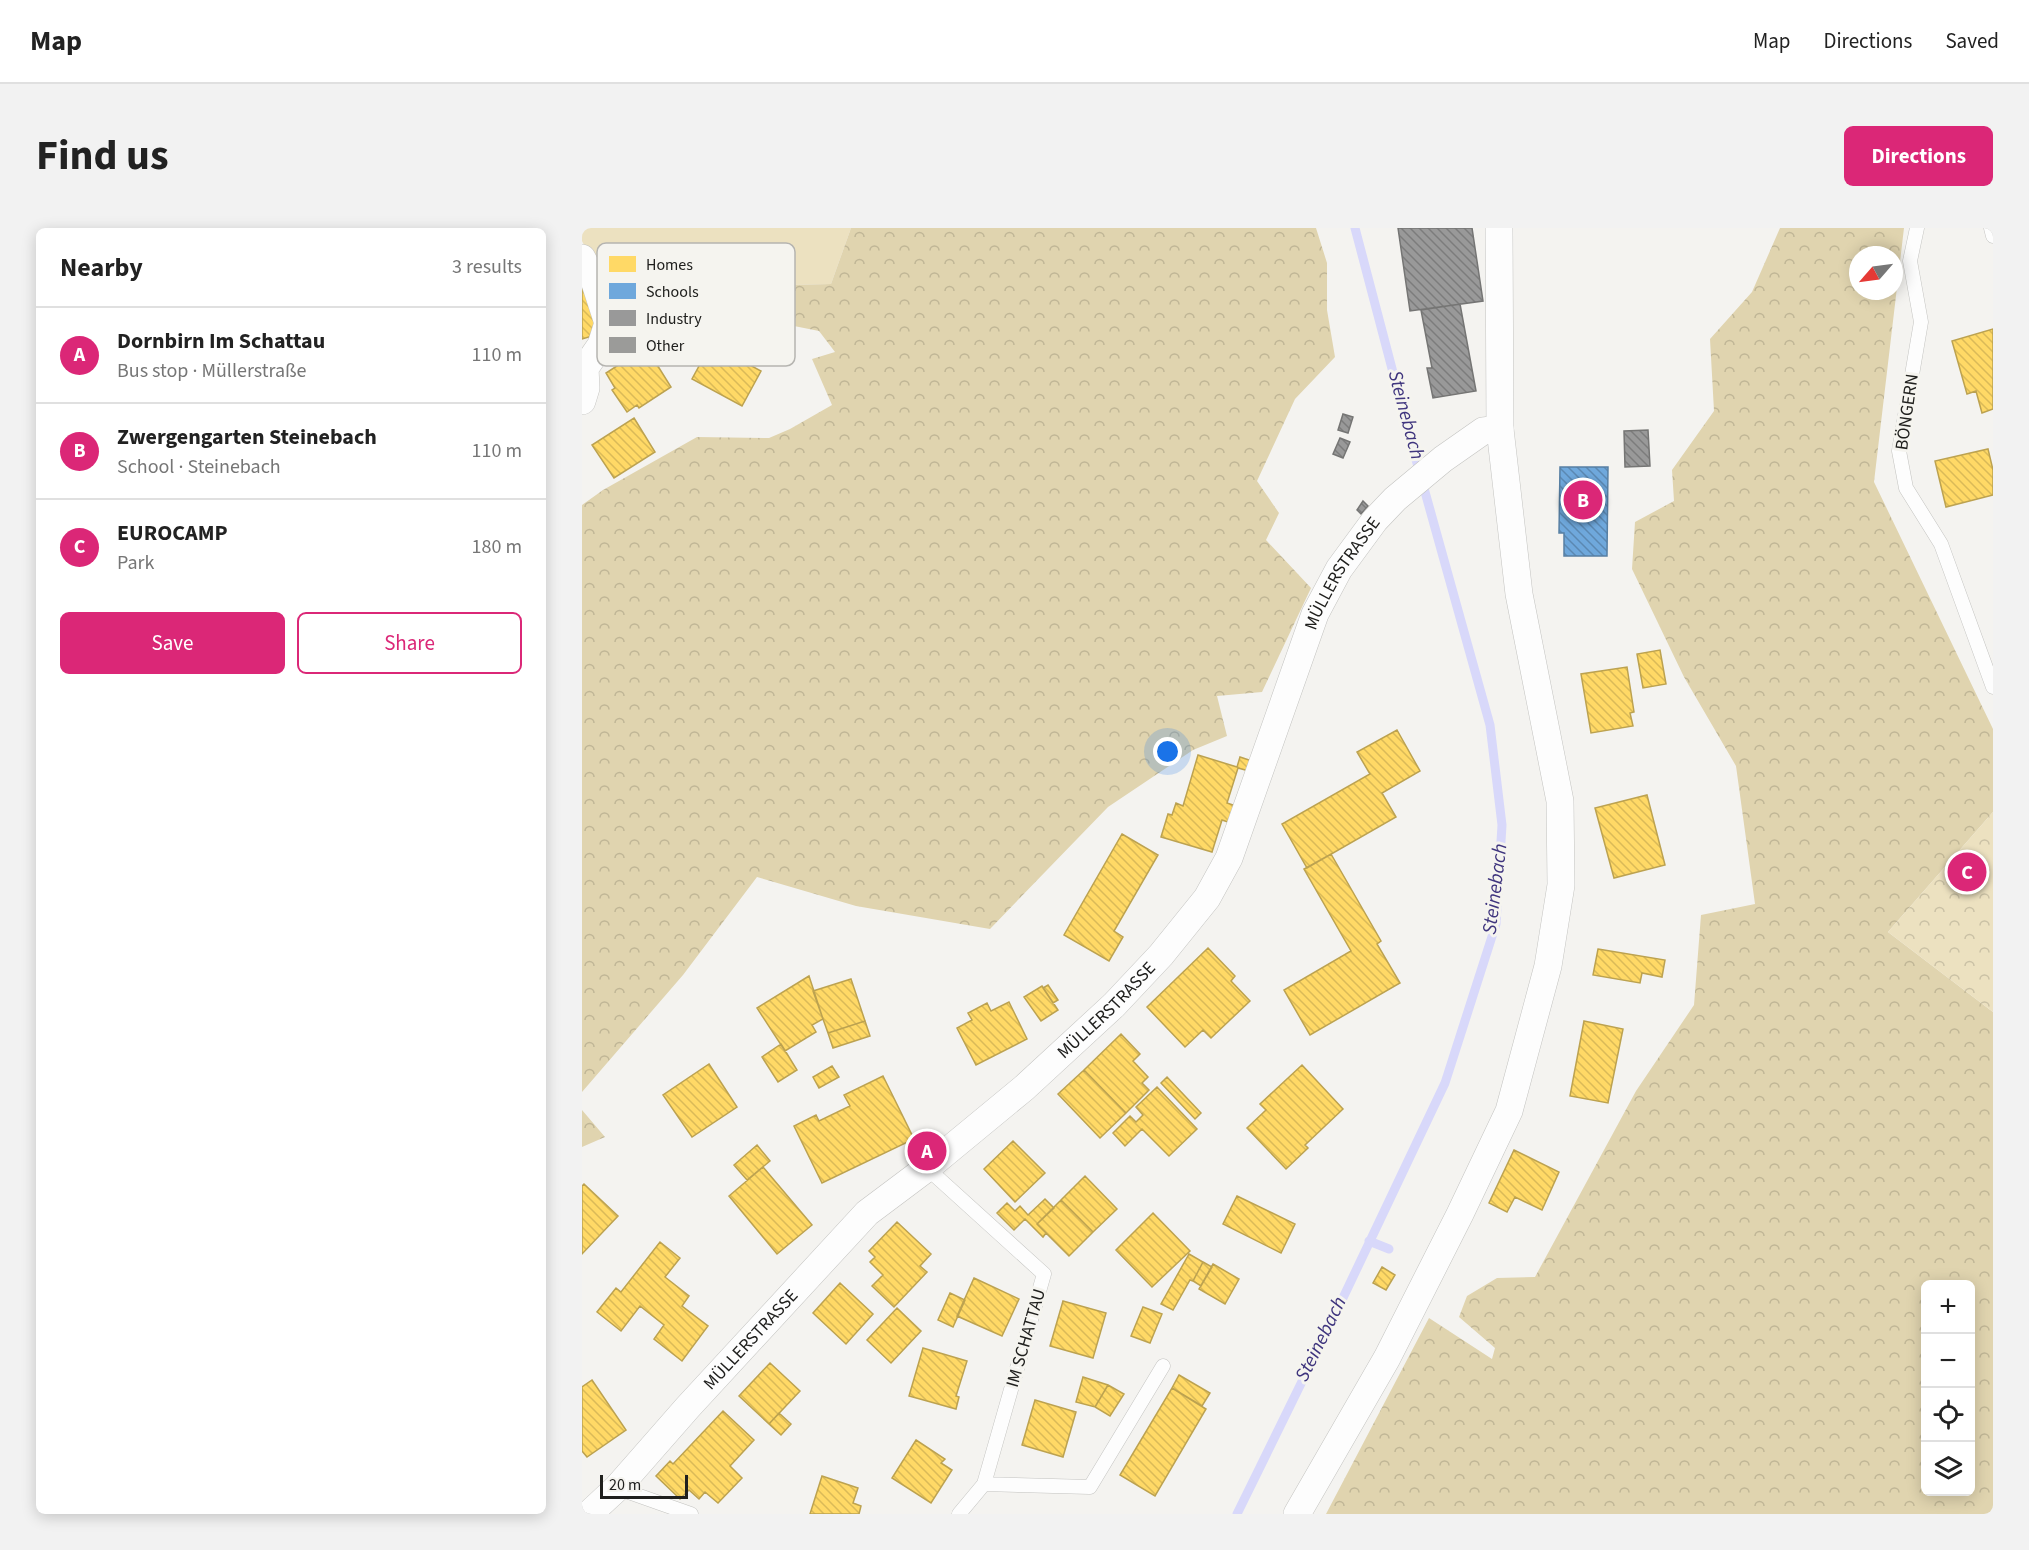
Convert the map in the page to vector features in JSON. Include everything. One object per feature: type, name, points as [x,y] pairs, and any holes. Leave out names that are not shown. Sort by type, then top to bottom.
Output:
[{"type":"street","points":[[1297,1514],[1387,1358],[1509,1111],[1548,966],[1561,885],[1560,801],[1519,594],[1500,429],[1499,228]]},
{"type":"street","points":[[582,258],[597,290]]},
{"type":"street","points":[[582,401],[586,388],[583,367],[597,350]]},
{"type":"street","name":"MÜLLERSTRASSE","points":[[589,1514],[617,1488],[688,1407],[867,1213],[927,1168],[1024,1088],[1114,1005],[1161,955],[1207,898],[1229,858],[1315,614],[1338,569],[1375,520],[1404,492],[1443,459],[1483,431],[1500,429]]},
{"type":"lane","name":"BÖNGERN","points":[[1917,228],[1910,261],[1921,322],[1899,451],[1906,488],[1941,544],[1993,687]]},
{"type":"lane","points":[[1991,228],[1993,236]]},
{"type":"lane","name":"IM SCHATTAU","points":[[927,1168],[1044,1274],[984,1484],[958,1514]]},
{"type":"lane","points":[[984,1484],[1090,1487],[1163,1366]]},
{"type":"lane","points":[[617,1488],[691,1514]]},
{"type":"green space","points":[[582,228],[851,228],[831,284],[795,285],[795,243],[597,243],[597,271],[582,241]]},
{"type":"green space","points":[[851,228],[1316,228],[1327,263],[1327,310],[1335,357],[1295,399],[1257,481],[1279,513],[1266,540],[1311,588],[1262,692],[1217,696],[1227,736],[1193,750],[1108,807],[990,929],[856,906],[757,877],[683,975],[582,1092],[582,505],[603,490],[697,437],[769,438],[832,405],[812,359],[835,352],[819,331],[795,326],[795,285],[831,284]]},
{"type":"green space","points":[[1780,228],[1904,228],[1902,246],[1849,246],[1849,300],[1895,300],[1874,482],[1993,729],[1993,812],[1888,932],[1993,1012],[1993,1514],[1326,1514],[1429,1318],[1492,1359],[1495,1348],[1459,1317],[1467,1296],[1497,1278],[1535,1277],[1636,1091],[1694,1005],[1701,915],[1755,904],[1736,766],[1684,677],[1632,569],[1635,522],[1674,501],[1672,470],[1714,411],[1710,339],[1752,292]]},
{"type":"green space","points":[[1993,812],[1993,1012],[1888,932]]},
{"type":"green space","points":[[582,1110],[605,1137],[582,1147]]},
{"type":"building: Homes","points":[[582,279],[597,328],[597,335],[582,339]]},
{"type":"building: Homes","points":[[1993,329],[1993,409],[1982,413],[1976,391],[1967,394],[1952,341]]},
{"type":"building: Homes","points":[[617,366],[658,366],[671,387],[639,408],[637,405],[627,412],[612,390],[615,388],[606,373]]},
{"type":"building: Homes","points":[[699,366],[752,366],[761,371],[742,406],[692,379]]},
{"type":"building: Homes","points":[[634,418],[655,452],[614,478],[592,445]]},
{"type":"building: Homes","points":[[1988,449],[1993,470],[1993,495],[1946,507],[1935,461]]},
{"type":"building: Homes","points":[[1660,650],[1666,684],[1643,688],[1637,654]]},
{"type":"building: Homes","points":[[1627,667],[1634,712],[1630,713],[1633,726],[1591,733],[1581,674]]},
{"type":"building: Homes","points":[[1397,730],[1420,771],[1382,793],[1396,817],[1307,868],[1282,824],[1370,774],[1357,752]]},
{"type":"building: Homes","points":[[1198,755],[1237,767],[1240,757],[1252,761],[1249,771],[1238,768],[1227,803],[1236,806],[1231,823],[1222,820],[1212,852],[1161,837],[1168,814],[1172,815],[1176,803],[1183,806]]},
{"type":"building: Homes","points":[[1647,795],[1665,865],[1614,878],[1595,808]]},
{"type":"building: Homes","points":[[1122,834],[1158,855],[1114,931],[1123,937],[1109,961],[1064,935]]},
{"type":"building: Homes","points":[[1331,854],[1381,941],[1377,944],[1400,983],[1310,1035],[1284,990],[1351,951],[1304,869]]},
{"type":"building: Homes","points":[[1208,948],[1235,976],[1231,981],[1250,1001],[1211,1038],[1203,1030],[1185,1047],[1147,1007]]},
{"type":"building: Homes","points":[[1598,949],[1665,960],[1662,977],[1642,973],[1640,983],[1593,975]]},
{"type":"building: Homes","points":[[809,976],[823,1019],[812,1025],[816,1032],[785,1051],[757,1008]]},
{"type":"building: Homes","points":[[851,979],[865,1021],[828,1033],[813,991]]},
{"type":"building: Homes","points":[[1048,985],[1058,1000],[1053,1003],[1043,988]]},
{"type":"building: Homes","points":[[1042,986],[1058,1010],[1041,1021],[1024,997]]},
{"type":"building: Homes","points":[[1009,1002],[1027,1039],[976,1065],[957,1028],[972,1020],[968,1013],[987,1003],[991,1011]]},
{"type":"building: Homes","points":[[865,1021],[870,1036],[833,1048],[828,1033]]},
{"type":"building: Homes","points":[[1584,1021],[1623,1029],[1608,1103],[1570,1096]]},
{"type":"building: Homes","points":[[1121,1034],[1140,1054],[1133,1061],[1148,1077],[1142,1083],[1149,1090],[1126,1113],[1084,1070]]},
{"type":"building: Homes","points":[[781,1044],[797,1070],[778,1082],[762,1057]]},
{"type":"building: Homes","points":[[709,1064],[737,1107],[692,1137],[663,1095]]},
{"type":"building: Homes","points":[[1302,1065],[1343,1109],[1305,1145],[1308,1148],[1286,1169],[1247,1128],[1266,1110],[1260,1104]]},
{"type":"building: Homes","points":[[832,1066],[839,1077],[819,1088],[813,1077]]},
{"type":"building: Homes","points":[[1084,1070],[1126,1113],[1100,1138],[1058,1094]]},
{"type":"building: Homes","points":[[883,1076],[914,1139],[822,1183],[794,1126],[816,1115],[819,1121],[850,1106],[844,1095]]},
{"type":"building: Homes","points":[[1167,1077],[1201,1113],[1195,1119],[1161,1083]]},
{"type":"building: Homes","points":[[1157,1087],[1197,1129],[1169,1156],[1142,1129],[1125,1146],[1113,1133],[1130,1116],[1136,1122],[1143,1115],[1136,1107]]},
{"type":"building: Homes","points":[[1013,1141],[1045,1173],[1015,1202],[984,1169]]},
{"type":"building: Homes","points":[[757,1145],[770,1161],[747,1180],[734,1165]]},
{"type":"building: Homes","points":[[1514,1150],[1559,1172],[1542,1210],[1515,1197],[1507,1212],[1489,1203]]},
{"type":"building: Homes","points":[[763,1167],[812,1225],[777,1254],[729,1196]]},
{"type":"building: Homes","points":[[1085,1176],[1117,1209],[1093,1232],[1061,1200]]},
{"type":"building: Homes","points":[[584,1184],[618,1216],[582,1254],[582,1186]]},
{"type":"building: Homes","points":[[1237,1196],[1295,1224],[1281,1253],[1223,1224]]},
{"type":"building: Homes","points":[[1045,1199],[1054,1208],[1037,1224],[1046,1233],[1043,1237],[1025,1219],[1014,1230],[997,1213],[1007,1203],[1015,1211],[1020,1206],[1028,1215]]},
{"type":"building: Homes","points":[[1061,1200],[1093,1232],[1069,1256],[1037,1224]]},
{"type":"building: Homes","points":[[1153,1213],[1190,1251],[1152,1287],[1116,1250]]},
{"type":"building: Homes","points":[[897,1222],[931,1254],[920,1266],[927,1272],[894,1307],[872,1286],[883,1275],[870,1262],[875,1257],[869,1251]]},
{"type":"building: Homes","points":[[660,1242],[680,1258],[665,1277],[689,1296],[682,1306],[708,1326],[682,1361],[654,1339],[664,1325],[640,1306],[621,1331],[597,1312],[616,1288],[621,1292]]},
{"type":"building: Homes","points":[[1189,1254],[1203,1262],[1173,1310],[1161,1304]]},
{"type":"building: Homes","points":[[1203,1262],[1212,1267],[1201,1286],[1193,1281]]},
{"type":"building: Homes","points":[[1213,1264],[1239,1279],[1225,1304],[1199,1289]]},
{"type":"building: Homes","points":[[1382,1267],[1395,1275],[1386,1290],[1373,1283]]},
{"type":"building: Homes","points":[[974,1278],[1019,1299],[1002,1336],[957,1316]]},
{"type":"building: Homes","points":[[840,1283],[873,1314],[846,1344],[813,1313]]},
{"type":"building: Homes","points":[[950,1293],[965,1300],[953,1327],[938,1320]]},
{"type":"building: Homes","points":[[1063,1301],[1106,1313],[1093,1358],[1050,1346]]},
{"type":"building: Homes","points":[[1143,1307],[1162,1314],[1150,1343],[1131,1336]]},
{"type":"building: Homes","points":[[897,1308],[921,1331],[891,1363],[867,1340]]},
{"type":"building: Homes","points":[[923,1348],[967,1361],[956,1396],[959,1397],[956,1409],[909,1396]]},
{"type":"building: Homes","points":[[770,1363],[800,1391],[769,1424],[739,1396]]},
{"type":"building: Homes","points":[[1179,1375],[1210,1393],[1202,1406],[1172,1388]]},
{"type":"building: Homes","points":[[1083,1377],[1108,1385],[1095,1407],[1076,1402]]},
{"type":"building: Homes","points":[[592,1380],[626,1430],[587,1457],[582,1451],[582,1387]]},
{"type":"building: Homes","points":[[1108,1385],[1124,1394],[1110,1416],[1095,1407]]},
{"type":"building: Homes","points":[[1172,1388],[1206,1409],[1155,1496],[1120,1475]]},
{"type":"building: Homes","points":[[1035,1400],[1076,1412],[1063,1457],[1022,1445]]},
{"type":"building: Homes","points":[[723,1411],[754,1440],[730,1466],[742,1478],[718,1503],[705,1492],[699,1499],[689,1490],[680,1499],[656,1476],[670,1461],[673,1464]]},
{"type":"building: Homes","points":[[779,1413],[791,1424],[781,1435],[769,1424]]},
{"type":"building: Homes","points":[[916,1440],[945,1459],[941,1463],[952,1470],[931,1503],[892,1478]]},
{"type":"building: Homes","points":[[822,1476],[858,1488],[853,1503],[861,1506],[859,1514],[810,1514]]},
{"type":"building: Schools","points":[[1560,467],[1608,467],[1607,556],[1564,556],[1564,533],[1559,533]]},
{"type":"building: Industry","points":[[1398,228],[1472,228],[1483,301],[1410,311]]},
{"type":"building: Industry","points":[[1460,304],[1476,391],[1433,398],[1427,368],[1432,368],[1421,310]]},
{"type":"building: Industry","points":[[1343,414],[1353,417],[1348,433],[1338,430]]},
{"type":"building: Industry","points":[[1648,430],[1650,466],[1625,467],[1624,431]]},
{"type":"building: Industry","points":[[1340,438],[1350,442],[1343,458],[1333,454]]},
{"type":"building: Industry","points":[[1363,501],[1368,506],[1361,514],[1357,510]]},
{"type":"waterway","name":"Steinebach","points":[[1237,1514],[1445,1083],[1496,924],[1502,825],[1490,725],[1415,456],[1355,228]]},
{"type":"waterway","points":[[1369,1241],[1389,1249]]},
{"type":"place","name":"Zwergengarten Steinebach","points":[[1583,500]]},
{"type":"place","name":"EUROCAMP","points":[[1967,872]]},
{"type":"place","name":"Dornbirn Im Schattau","points":[[927,1151]]}]
